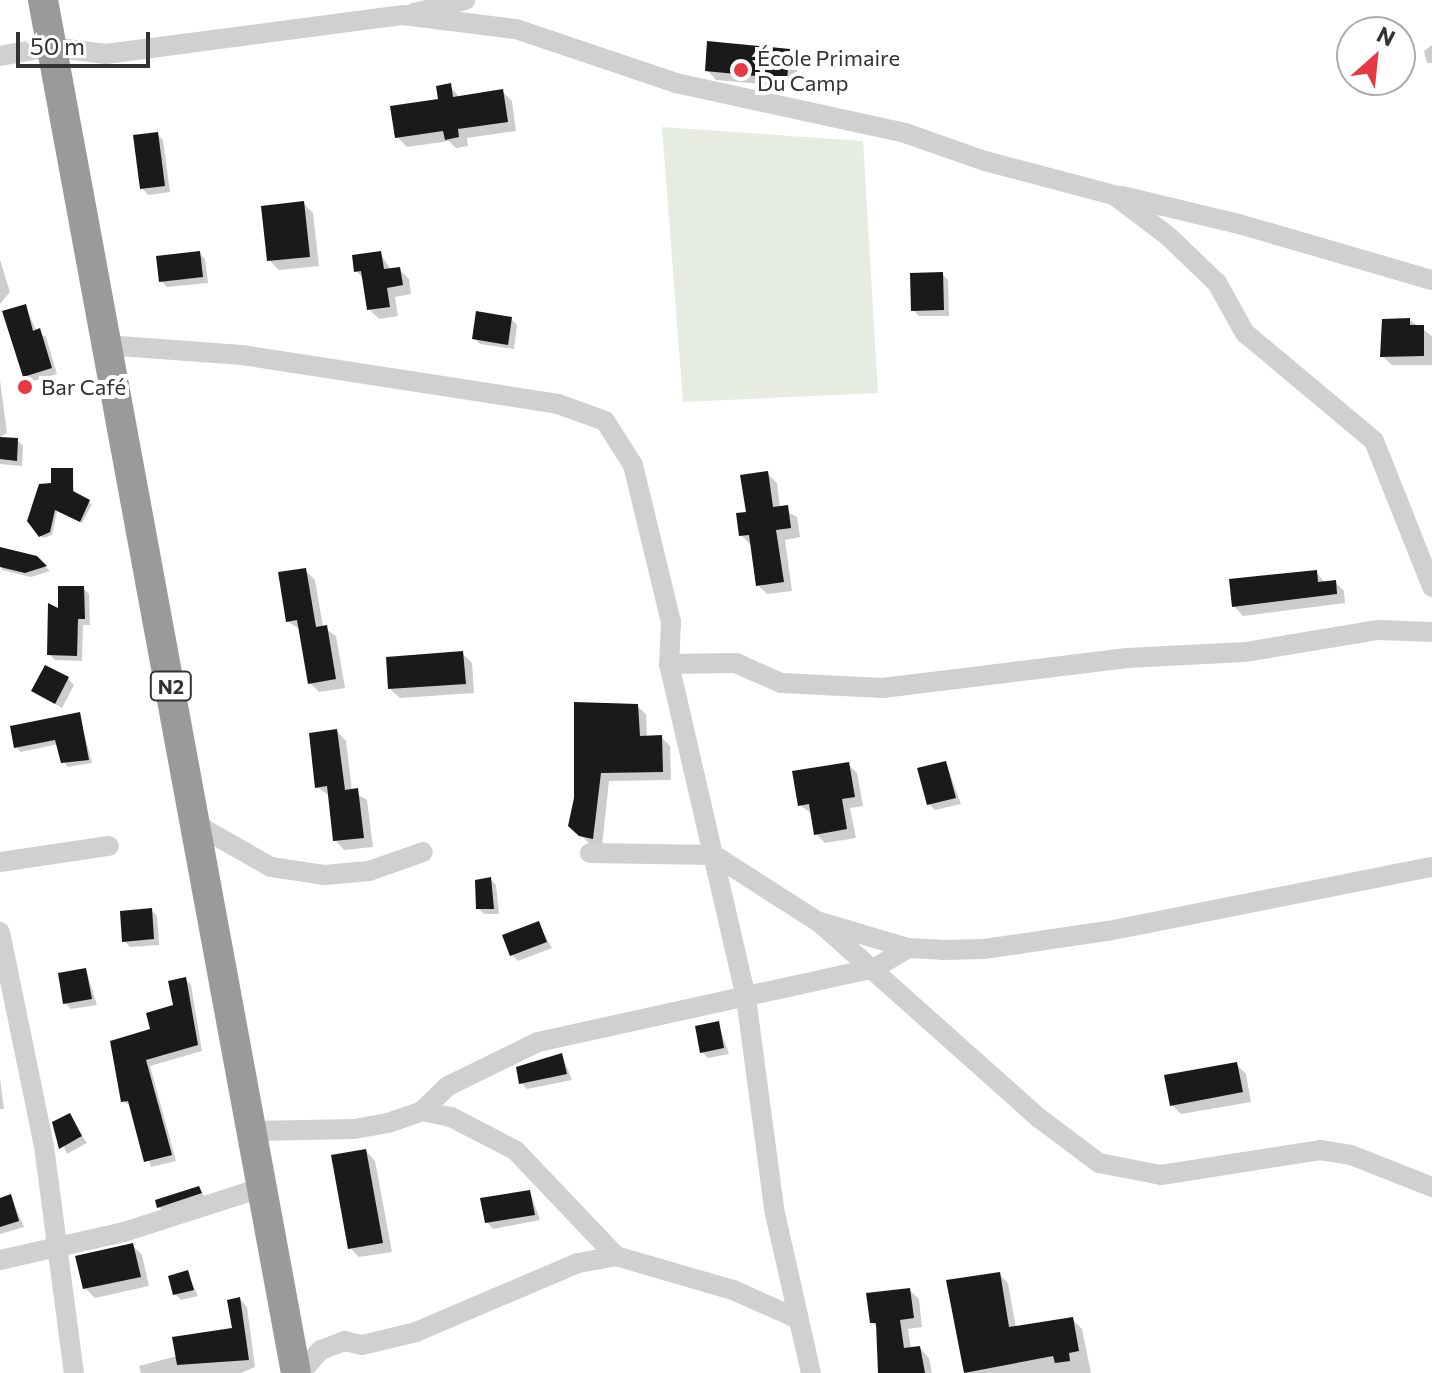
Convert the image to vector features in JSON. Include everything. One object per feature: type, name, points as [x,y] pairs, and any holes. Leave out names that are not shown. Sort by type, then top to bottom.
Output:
[{"type":"highway","name":"N2","points":[[43,0],[298,1373]]},
{"type":"street","points":[[0,56],[51,47],[106,54],[403,15],[465,0]]},
{"type":"street","points":[[403,15],[516,29],[676,83],[905,133],[985,161],[1239,224],[1432,280]]},
{"type":"street","points":[[1114,195],[1168,236],[1217,283],[1245,333],[1374,441],[1432,587]]},
{"type":"street","points":[[106,345],[242,355],[558,404],[605,421],[633,465],[671,622],[669,664],[746,998],[774,1209],[811,1373]]},
{"type":"street","points":[[669,664],[736,663],[781,683],[883,688],[1127,658],[1245,652],[1378,630],[1432,632]]},
{"type":"street","points":[[197,825],[271,867],[325,875],[369,871],[423,852]]},
{"type":"street","points":[[0,862],[109,846]]},
{"type":"street","points":[[590,853],[714,855],[817,921],[875,968],[1039,1118],[1099,1163],[1161,1175],[1320,1150],[1351,1155],[1432,1187]]},
{"type":"street","points":[[817,921],[908,948],[984,949],[1108,931],[1432,867]]},
{"type":"street","points":[[0,932],[44,1146],[74,1373]]},
{"type":"street","points":[[422,1111],[448,1086],[538,1042],[875,968],[908,948]]},
{"type":"street","points":[[254,1131],[354,1129],[422,1111],[451,1117],[515,1150],[616,1256]]},
{"type":"street","points":[[0,1260],[124,1232],[264,1187]]},
{"type":"street","points":[[298,1373],[321,1350],[344,1341],[362,1345],[416,1332],[578,1263],[616,1256],[733,1290],[798,1319]]},
{"type":"shaded area","points":[[662,127],[863,141],[878,393],[683,402]]},
{"type":"building","points":[[707,41],[790,49],[787,79],[705,71]]},
{"type":"building","points":[[451,83],[453,97],[503,89],[508,122],[458,129],[459,137],[445,140],[443,131],[395,138],[390,106],[438,99],[436,86]]},
{"type":"building","points":[[158,132],[165,186],[140,189],[133,135]]},
{"type":"building","points":[[304,201],[310,257],[267,261],[261,206]]},
{"type":"building","points":[[200,251],[203,277],[159,282],[156,256]]},
{"type":"building","points":[[381,251],[384,269],[400,267],[403,285],[387,288],[390,307],[367,310],[361,271],[354,272],[352,255]]},
{"type":"building","points":[[943,272],[944,310],[911,311],[910,273]]},
{"type":"building","points":[[26,304],[33,331],[40,328],[52,368],[23,377],[2,311]]},
{"type":"building","points":[[476,311],[512,317],[508,345],[472,339]]},
{"type":"building","points":[[1410,318],[1410,325],[1424,325],[1424,356],[1380,357],[1382,319]]},
{"type":"building","points":[[0,437],[18,438],[17,461],[0,459]]},
{"type":"building","points":[[51,468],[73,468],[73,491],[90,500],[80,522],[55,510],[50,532],[39,537],[27,521],[39,484],[51,483]]},
{"type":"building","points":[[768,471],[773,507],[788,505],[791,528],[776,530],[784,582],[756,586],[749,535],[739,536],[736,513],[746,512],[740,475]]},
{"type":"building","points":[[0,547],[37,556],[47,566],[25,573],[0,567]]},
{"type":"building","points":[[306,568],[316,627],[327,625],[336,679],[308,684],[297,620],[286,622],[278,572]]},
{"type":"building","points":[[1317,570],[1318,582],[1336,580],[1337,594],[1232,607],[1229,579]]},
{"type":"building","points":[[58,586],[84,586],[85,619],[78,619],[77,656],[47,655],[48,603],[58,608]]},
{"type":"building","points":[[463,651],[466,684],[388,689],[386,657]]},
{"type":"building","points":[[45,665],[69,677],[55,704],[31,691]]},
{"type":"building","points":[[574,702],[638,704],[640,736],[662,735],[663,772],[601,773],[593,839],[579,836],[568,826],[574,798]]},
{"type":"building","points":[[80,712],[89,760],[61,763],[55,740],[14,748],[10,726]]},
{"type":"building","points":[[337,729],[345,790],[358,788],[364,838],[333,841],[327,786],[315,788],[309,733]]},
{"type":"building","points":[[946,761],[956,798],[927,805],[917,768]]},
{"type":"building","points":[[849,762],[855,797],[842,799],[847,829],[814,835],[809,804],[798,806],[792,771]]},
{"type":"building","points":[[491,877],[494,909],[476,909],[475,880]]},
{"type":"building","points":[[152,908],[154,939],[122,942],[120,911]]},
{"type":"building","points":[[539,921],[547,942],[510,956],[502,935]]},
{"type":"building","points":[[86,968],[92,999],[63,1004],[58,973]]},
{"type":"building","points":[[186,977],[198,1045],[146,1060],[172,1155],[144,1162],[128,1101],[121,1102],[110,1041],[150,1029],[146,1013],[173,1005],[168,981]]},
{"type":"building","points":[[719,1021],[724,1048],[700,1053],[695,1026]]},
{"type":"building","points":[[562,1053],[567,1074],[519,1084],[516,1067]]},
{"type":"building","points":[[1237,1062],[1243,1092],[1170,1106],[1164,1075]]},
{"type":"building","points":[[70,1113],[82,1136],[59,1149],[52,1122]]},
{"type":"building","points":[[366,1149],[383,1243],[348,1249],[331,1155]]},
{"type":"building","points":[[199,1186],[202,1193],[157,1208],[155,1200]]},
{"type":"building","points":[[530,1190],[535,1215],[485,1223],[480,1198]]},
{"type":"building","points":[[11,1194],[19,1221],[0,1227],[0,1198]]},
{"type":"building","points":[[133,1243],[141,1277],[83,1289],[75,1256]]},
{"type":"building","points":[[188,1270],[194,1290],[173,1295],[168,1276]]},
{"type":"building","points":[[1000,1272],[1009,1327],[1073,1317],[1079,1351],[1069,1353],[1070,1361],[1055,1363],[1053,1356],[964,1373],[946,1280]]},
{"type":"building","points":[[910,1288],[914,1318],[900,1320],[904,1348],[920,1346],[925,1373],[878,1373],[876,1323],[870,1323],[866,1293]]},
{"type":"building","points":[[240,1297],[249,1360],[177,1365],[172,1337],[232,1328],[227,1300]]},
{"type":"place","name":"École Primaire Du Camp","points":[[741,70]]},
{"type":"place","name":"Bar Café","points":[[25,387]]}]
